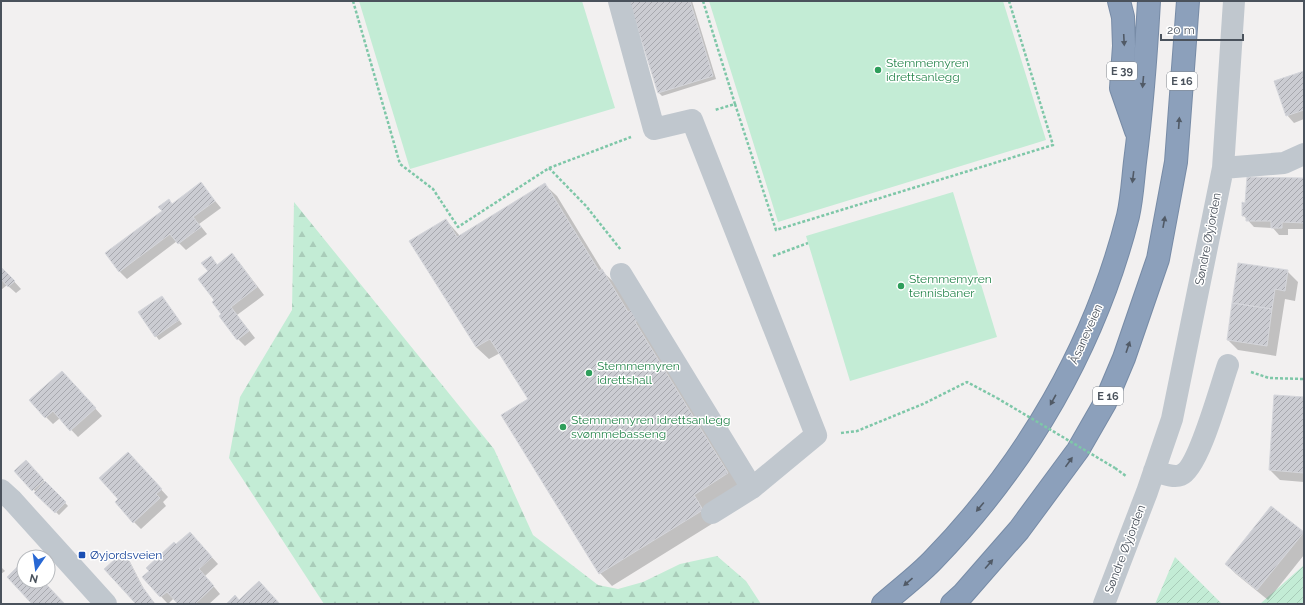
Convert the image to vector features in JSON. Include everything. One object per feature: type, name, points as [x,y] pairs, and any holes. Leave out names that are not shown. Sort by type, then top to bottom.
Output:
[{"type":"highway","name":"E 39","points":[[1119,1],[1122,17],[1124,46],[1121,88],[1138,138]]},
{"type":"highway","name":"Åsaneveien","points":[[883,604],[934,560],[981,507],[1008,472],[1036,432],[1072,366],[1105,292],[1128,215],[1138,138],[1149,1]]},
{"type":"highway","name":"E 16","points":[[952,604],[1019,530],[1078,450],[1105,403],[1124,358],[1158,259],[1176,162],[1188,1]]},
{"type":"street","points":[[618,1],[654,129],[692,120],[816,436],[752,488],[712,513]]},
{"type":"street","name":"Søndre Øyjorden","points":[[1104,604],[1172,419],[1223,168],[1234,1]]},
{"type":"street","points":[[1223,168],[1284,163],[1304,154]]},
{"type":"street","points":[[621,274],[752,488]]},
{"type":"street","points":[[1154,471],[1172,476],[1181,475],[1187,471],[1200,448],[1228,365]]},
{"type":"street","points":[[1,490],[12,500],[106,604]]},
{"type":"path","points":[[353,1],[400,164],[433,189],[458,228],[549,168],[654,129]]},
{"type":"path","points":[[703,1],[776,230],[1053,145],[1009,1]]},
{"type":"path","points":[[727,106],[735,104]]},
{"type":"path","points":[[549,168],[586,206],[626,256],[621,274]]},
{"type":"path","points":[[749,264],[808,243]]},
{"type":"path","points":[[1269,378],[1304,379]]},
{"type":"path","points":[[816,436],[856,431],[923,404],[968,382],[1115,468]]},
{"type":"green space","points":[[359,1],[582,1],[615,108],[410,169]]},
{"type":"green space","name":"Stemmemyren idrettsanlegg","points":[[709,1],[1003,1],[1046,140],[778,222]]},
{"type":"green space","name":"Stemmemyren tennisbaner","points":[[953,192],[997,337],[850,381],[806,236]]},
{"type":"green space","points":[[294,202],[494,449],[533,535],[598,585],[618,589],[643,582],[680,564],[717,556],[746,581],[761,604],[324,604],[229,458],[240,397],[292,310]]},
{"type":"green space","points":[[1175,557],[1222,604],[1155,604]]},
{"type":"green space","points":[[1304,565],[1304,604],[1260,604]]},
{"type":"building","points":[[629,1],[690,1],[713,76],[658,93]]},
{"type":"building","points":[[1304,71],[1304,110],[1286,116],[1274,81]]},
{"type":"building","points":[[1247,177],[1304,178],[1304,223],[1282,222],[1282,228],[1271,228],[1271,221],[1246,221],[1246,216],[1242,216],[1242,202],[1245,203]]},
{"type":"building","points":[[201,182],[215,201],[193,217],[201,227],[178,244],[170,234],[119,272],[105,253],[162,211],[158,207],[169,199],[172,204]]},
{"type":"building","name":"Stemmemyren idrettshall","points":[[545,183],[599,271],[602,269],[628,312],[633,309],[639,319],[635,322],[728,473],[694,495],[703,510],[599,574],[501,415],[528,399],[490,339],[476,347],[409,241],[446,219],[457,237]]},
{"type":"building","points":[[232,253],[257,287],[231,307],[249,331],[237,340],[219,316],[221,314],[212,302],[214,300],[198,279],[208,271],[201,263],[211,256],[217,265]]},
{"type":"building","points":[[1238,263],[1288,270],[1285,291],[1275,289],[1272,309],[1232,303]]},
{"type":"building","points":[[1,267],[15,281],[8,287],[1,279]]},
{"type":"building","points":[[162,296],[179,320],[155,337],[138,312]]},
{"type":"building","points":[[1232,303],[1272,309],[1267,346],[1227,340]]},
{"type":"building","points":[[62,371],[96,408],[70,431],[53,411],[45,418],[29,400]]},
{"type":"building","points":[[1274,395],[1304,397],[1304,473],[1269,470]]},
{"type":"building","points":[[128,452],[162,489],[156,494],[160,498],[133,523],[115,502],[118,499],[99,478]]},
{"type":"building","points":[[26,460],[44,480],[32,491],[14,471]]},
{"type":"building","points":[[45,481],[66,502],[55,513],[34,493]]},
{"type":"building","points":[[1271,506],[1304,532],[1257,590],[1225,564]]},
{"type":"building","points":[[190,532],[212,557],[199,569],[214,586],[195,604],[178,604],[167,592],[160,597],[142,577],[149,571],[146,568],[174,542],[176,544]]},
{"type":"building","points":[[124,551],[141,585],[155,604],[136,604],[104,569]]},
{"type":"building","points":[[16,568],[16,587],[7,577]]},
{"type":"building","points":[[259,581],[280,604],[226,604],[235,595],[239,600]]},
{"type":"building","points":[[18,589],[51,589],[65,604],[32,604]]},
{"type":"place","name":"Stemmemyren idrettsanlegg","points":[[878,70]]},
{"type":"place","name":"Stemmemyren tennisbaner","points":[[901,286]]},
{"type":"place","name":"Stemmemyren idrettshall","points":[[589,373]]},
{"type":"place","name":"Stemmemyren idrettsanlegg svømmebasseng","points":[[563,427]]},
{"type":"place","name":"Øyjordsveien","points":[[82,555]]}]
